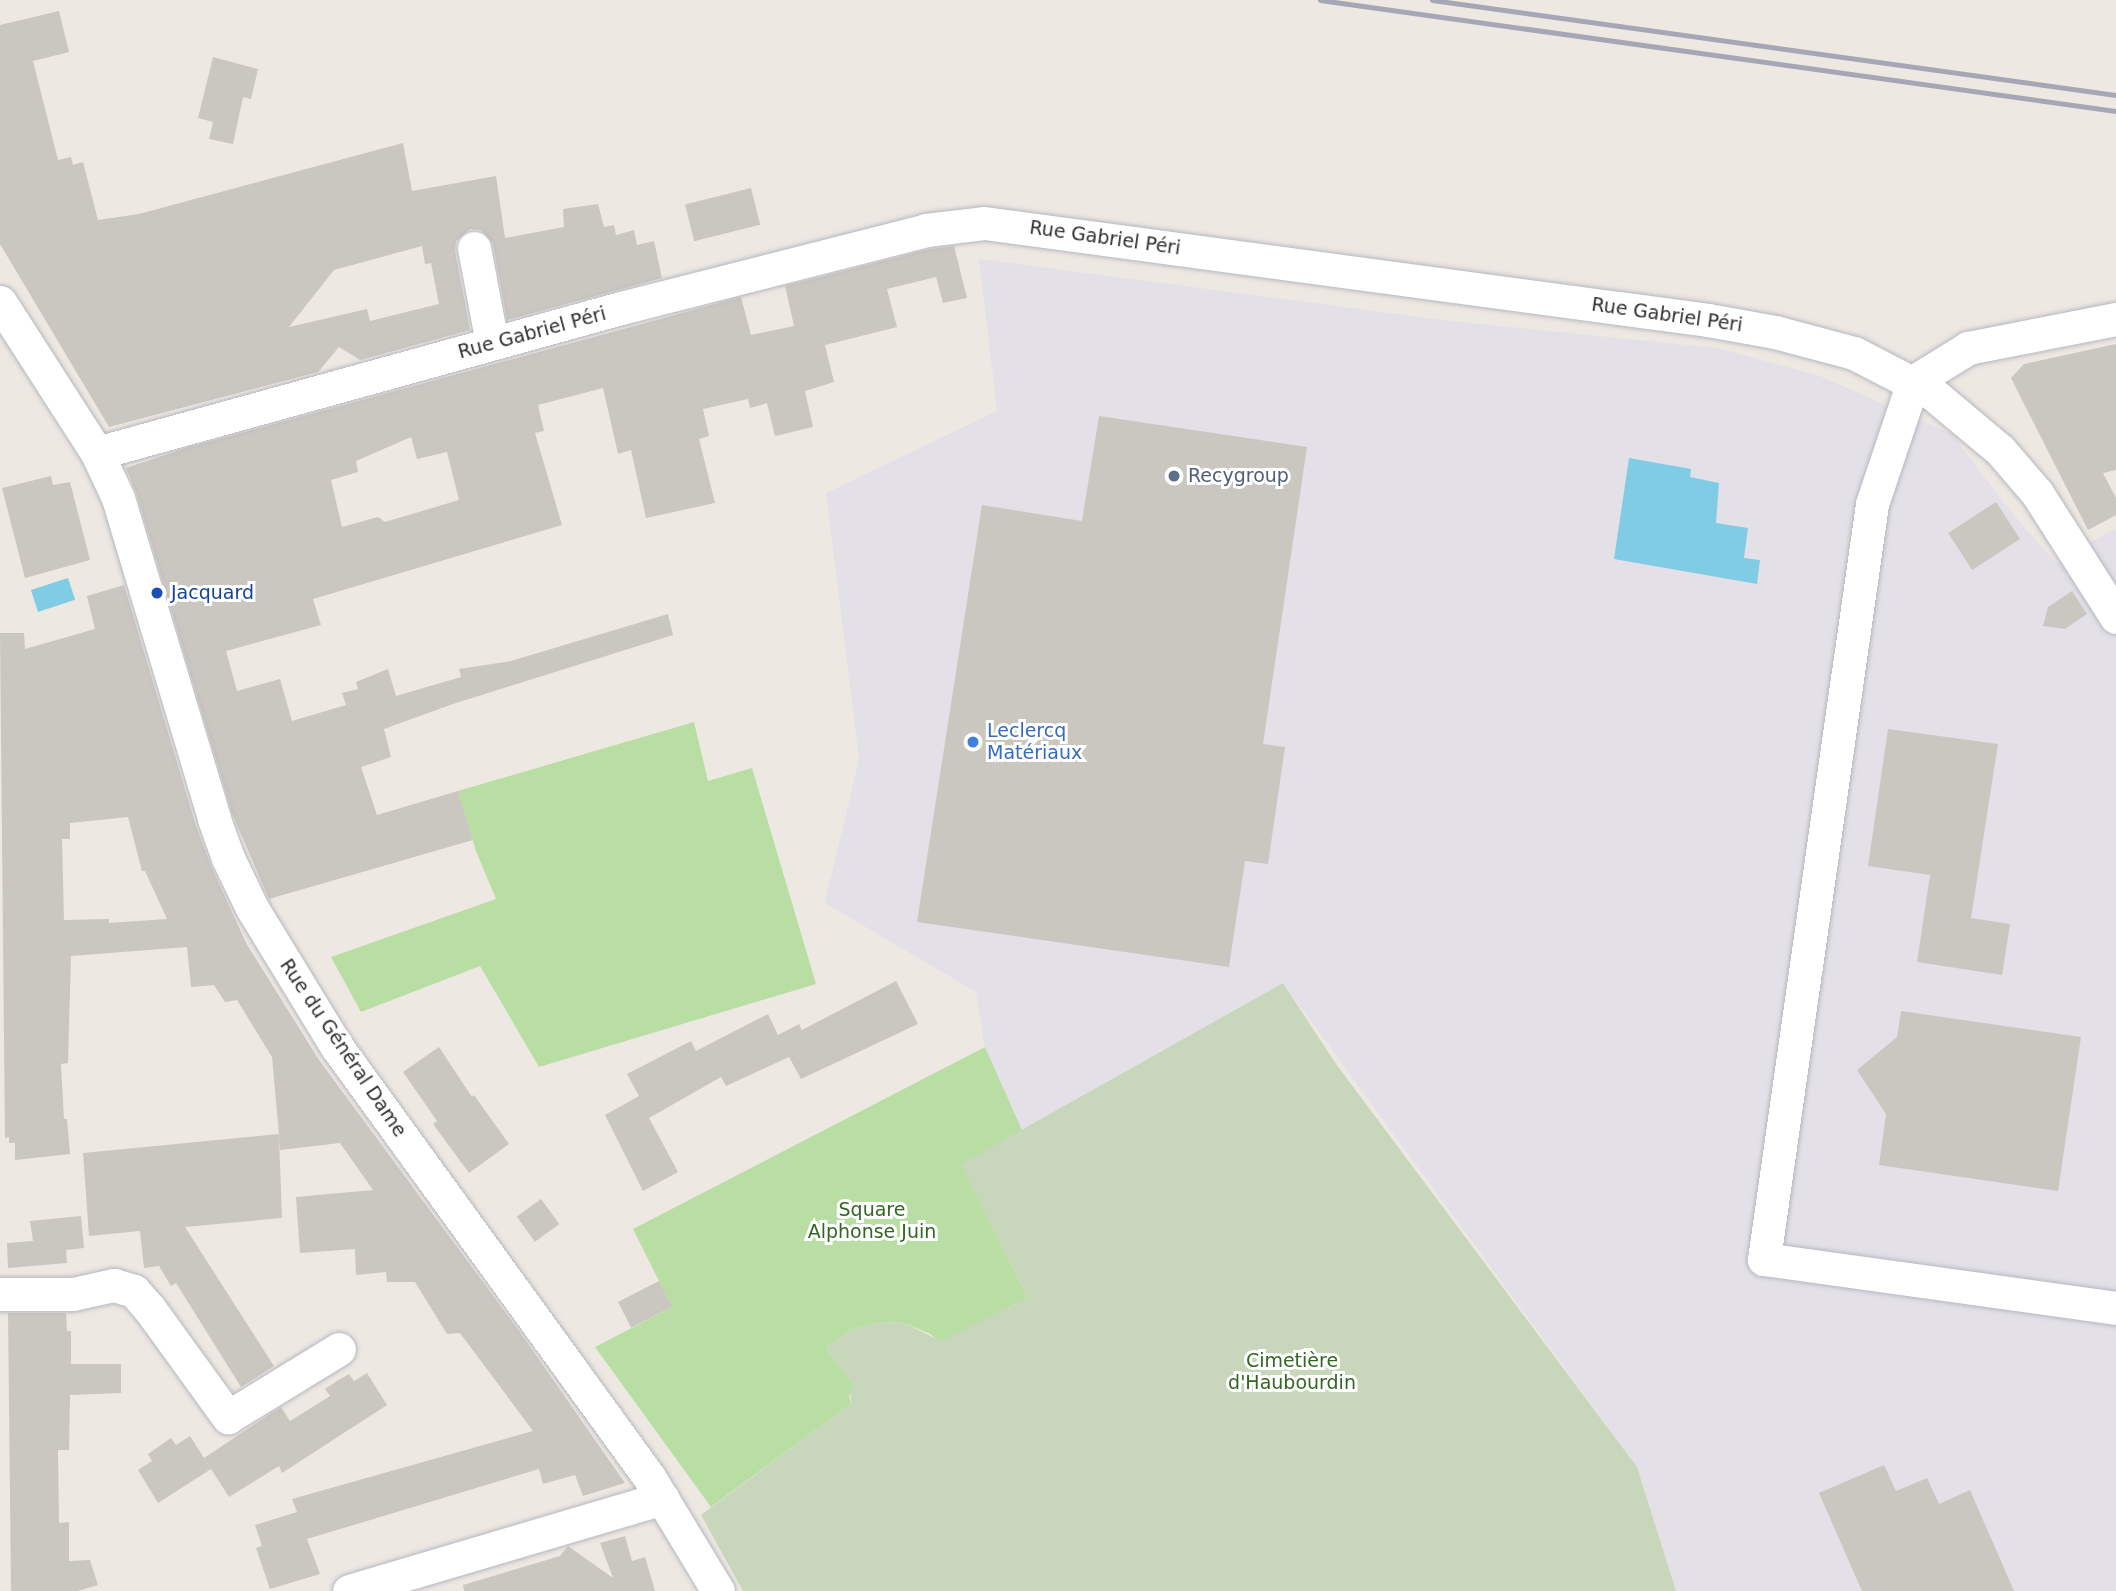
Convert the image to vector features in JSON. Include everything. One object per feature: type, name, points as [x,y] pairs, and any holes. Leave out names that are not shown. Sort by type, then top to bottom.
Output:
[{"type":"street","name":"Rue Gabriel Péri","points":[[97,453],[492,343],[926,230],[984,223],[1742,326],[1854,354],[1913,382],[1965,418],[2014,465],[2037,494],[2116,617]]},
{"type":"street","points":[[474,247],[492,343]]},
{"type":"street","name":"Rue du Général Dame","points":[[0,302],[10,339],[97,453],[124,514],[214,819],[228,858],[252,908],[338,1047],[663,1498],[718,1591]]},
{"type":"street","points":[[2116,319],[1968,348],[1913,382],[1872,505],[1763,1259],[2116,1308]]},
{"type":"street","points":[[0,1294],[73,1294],[114,1285],[134,1292],[149,1308],[228,1417],[339,1349]]},
{"type":"street","points":[[349,1591],[663,1498]]},
{"type":"shaded area","points":[[979,259],[1451,321],[1718,348],[1820,376],[1952,434],[2011,512],[2056,563],[2116,528],[2116,1591],[1676,1591],[1637,1467],[1283,983],[1022,1130],[985,1047],[976,992],[825,903],[859,759],[826,493],[997,411]]},
{"type":"green space","points":[[694,722],[708,781],[752,768],[816,984],[539,1067],[480,966],[361,1012],[331,957],[496,899],[476,851],[458,791]]},
{"type":"green space","name":"Cimetière d'Haubourdin","points":[[1283,983],[1336,1064],[1637,1467],[1676,1591],[743,1591],[701,1515],[851,1404],[850,1390],[854,1385],[826,1348],[851,1330],[881,1322],[905,1323],[940,1341],[1028,1298],[961,1164]]},
{"type":"green space","name":"Square Alphonse Juin","points":[[985,1047],[1022,1130],[962,1165],[1028,1298],[940,1342],[930,1334],[905,1323],[881,1322],[851,1330],[826,1348],[854,1385],[849,1397],[851,1404],[711,1507],[595,1347],[672,1307],[633,1229]]},
{"type":"water","points":[[1629,458],[1691,469],[1690,477],[1719,483],[1716,523],[1748,528],[1744,558],[1760,560],[1757,584],[1614,559]]},
{"type":"water","points":[[68,578],[75,600],[38,612],[31,590]]},
{"type":"building","points":[[59,11],[69,52],[33,61],[58,160],[71,157],[73,165],[83,162],[98,220],[139,214],[403,143],[412,191],[496,176],[505,238],[564,227],[563,209],[598,204],[604,227],[614,225],[616,235],[634,230],[637,245],[654,241],[662,278],[507,320],[493,244],[481,230],[470,229],[456,241],[455,251],[470,330],[360,360],[339,347],[318,372],[109,427],[0,244],[0,25]],"holes":[[[422,246],[425,264],[431,263],[439,304],[370,321],[367,309],[289,327],[334,270]]]},
{"type":"building","points":[[213,57],[258,69],[251,99],[243,97],[233,144],[209,139],[213,122],[198,118]]},
{"type":"building","points":[[751,188],[760,225],[694,241],[685,204]]},
{"type":"building","points":[[954,246],[967,298],[943,303],[936,277],[887,289],[897,327],[825,345],[834,382],[805,391],[813,427],[775,436],[767,403],[750,408],[748,399],[703,409],[709,436],[699,439],[715,503],[646,518],[631,450],[618,454],[603,388],[538,405],[544,431],[535,433],[562,525],[313,599],[321,625],[226,651],[237,691],[280,679],[292,721],[346,705],[342,693],[358,689],[356,682],[388,669],[396,696],[461,677],[459,669],[511,661],[668,614],[673,635],[453,704],[384,729],[391,757],[361,767],[377,815],[458,791],[473,840],[269,899],[232,813],[136,492],[126,468],[186,448],[741,297],[751,335],[794,326],[785,286],[930,249]],"holes":[[[411,437],[417,459],[447,452],[459,500],[385,522],[378,517],[342,527],[331,480],[358,472],[356,461]]]},
{"type":"building","points":[[2116,344],[2116,470],[2103,473],[2116,498],[2116,515],[2088,530],[2011,378],[2024,364]]},
{"type":"building","points":[[1099,416],[1307,447],[1263,744],[1285,747],[1268,864],[1245,861],[1229,967],[917,922],[982,505],[1082,521]]},
{"type":"building","points":[[51,476],[53,485],[70,482],[90,560],[25,578],[2,488]]},
{"type":"building","points":[[1996,502],[2020,539],[1972,570],[1948,533]]},
{"type":"building","points":[[124,585],[196,826],[246,943],[319,1060],[519,1331],[625,1483],[583,1496],[575,1475],[543,1484],[539,1469],[307,1539],[320,1574],[270,1589],[256,1548],[262,1546],[255,1525],[297,1512],[292,1499],[533,1431],[460,1333],[447,1334],[415,1282],[387,1282],[386,1272],[356,1275],[355,1249],[300,1253],[296,1197],[373,1190],[340,1143],[280,1150],[279,1138],[282,1218],[185,1227],[274,1366],[241,1387],[176,1283],[171,1286],[159,1266],[144,1268],[140,1231],[89,1236],[83,1153],[279,1134],[272,1057],[237,1000],[225,1002],[214,985],[191,987],[187,947],[71,956],[68,1063],[61,1064],[64,1119],[67,1119],[70,1154],[15,1160],[15,1143],[9,1143],[9,1137],[5,1138],[0,633],[24,633],[25,649],[95,629],[87,596]],"holes":[[[128,817],[142,871],[145,871],[167,919],[109,923],[109,919],[64,920],[62,839],[70,839],[70,823]]]},
{"type":"building","points":[[2072,591],[2087,614],[2065,629],[2043,626],[2048,607]]},
{"type":"building","points":[[1888,729],[1998,744],[1971,918],[2010,924],[2002,975],[1917,962],[1930,875],[1868,866]]},
{"type":"building","points":[[896,981],[918,1024],[801,1079],[789,1057],[726,1086],[721,1077],[649,1118],[678,1172],[643,1191],[605,1115],[639,1096],[627,1074],[691,1041],[696,1051],[768,1014],[778,1035],[799,1024],[802,1030]]},
{"type":"building","points":[[1901,1011],[2081,1037],[2058,1191],[1879,1165],[1886,1114],[1857,1070],[1897,1037]]},
{"type":"building","points":[[439,1047],[472,1097],[474,1095],[509,1144],[469,1173],[433,1124],[437,1121],[403,1072]]},
{"type":"building","points":[[541,1199],[559,1224],[535,1242],[517,1217]]},
{"type":"building","points":[[81,1216],[84,1248],[66,1250],[67,1263],[8,1268],[7,1243],[33,1241],[30,1221]]},
{"type":"building","points":[[659,1281],[672,1307],[631,1328],[618,1302]]},
{"type":"building","points":[[8,1313],[66,1313],[67,1331],[71,1331],[71,1364],[121,1364],[121,1393],[70,1395],[69,1450],[58,1450],[59,1523],[69,1522],[69,1561],[90,1560],[98,1585],[78,1591],[11,1591]]},
{"type":"building","points":[[367,1373],[387,1405],[282,1473],[279,1466],[229,1497],[204,1458],[281,1407],[290,1421],[330,1396],[325,1389],[337,1381],[349,1374],[354,1381]]},
{"type":"building","points":[[190,1436],[211,1469],[158,1503],[138,1470],[152,1461],[148,1454],[171,1438],[176,1445]]},
{"type":"building","points":[[1884,1465],[1896,1491],[1927,1478],[1939,1504],[1970,1490],[2014,1591],[1862,1591],[1819,1493]]},
{"type":"building","points":[[625,1536],[632,1561],[645,1557],[655,1591],[464,1591],[463,1585],[560,1556],[568,1546],[613,1578],[600,1543]]},
{"type":"railway","points":[[1320,0],[2116,111]]},
{"type":"railway","points":[[1432,0],[2116,95]]},
{"type":"place","name":"Recygroup","points":[[1174,476]]},
{"type":"place","name":"Jacquard","points":[[157,593]]},
{"type":"place","name":"Leclercq Matériaux","points":[[973,742]]}]
